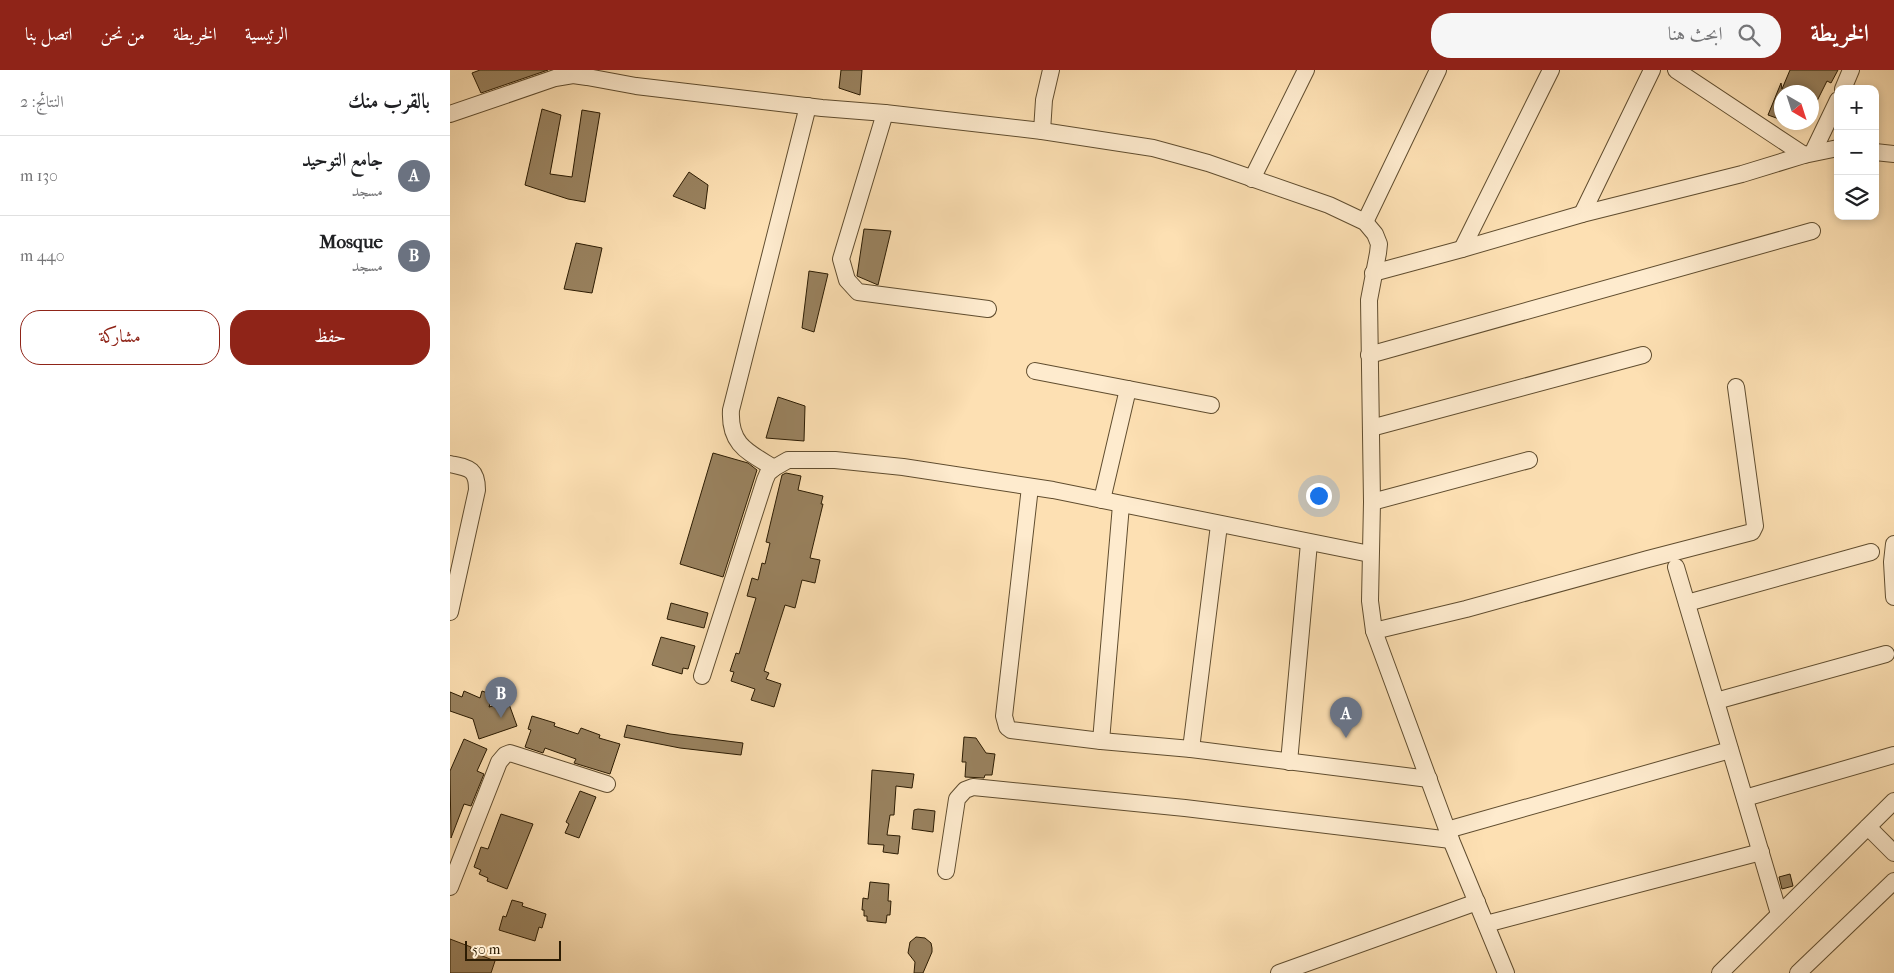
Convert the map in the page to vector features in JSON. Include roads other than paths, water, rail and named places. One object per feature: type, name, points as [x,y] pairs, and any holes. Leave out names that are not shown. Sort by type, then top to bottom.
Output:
[{"type":"street","points":[[1042,131],[1044,100],[1052,70]]},
{"type":"street","points":[[1252,179],[1306,70]]},
{"type":"street","points":[[1365,222],[1438,70]]},
{"type":"street","points":[[1462,250],[1551,70]]},
{"type":"street","points":[[1582,214],[1652,70]]},
{"type":"street","points":[[1676,70],[1809,154]]},
{"type":"street","points":[[1845,85],[1852,70]]},
{"type":"street","points":[[450,114],[574,73],[636,86],[1042,131],[1153,148],[1208,162],[1252,179],[1329,204],[1365,222],[1375,234],[1379,244],[1369,300],[1372,428],[1370,601],[1374,631],[1449,835],[1506,973]]},
{"type":"street","points":[[774,468],[747,452],[738,442],[733,435],[730,424],[731,410],[808,106]]},
{"type":"street","points":[[1809,154],[1834,107]]},
{"type":"street","points":[[885,113],[841,259],[847,280],[858,292],[988,309]]},
{"type":"street","points":[[1373,273],[1462,250],[1582,214],[1834,149]]},
{"type":"street","points":[[1879,152],[1894,154]]},
{"type":"street","points":[[1369,355],[1812,231]]},
{"type":"street","points":[[1372,428],[1643,354]]},
{"type":"street","points":[[1035,372],[1210,405]]},
{"type":"street","points":[[1374,631],[1466,609],[1648,558],[1752,532],[1755,526],[1736,387]]},
{"type":"street","points":[[1102,500],[1128,389]]},
{"type":"street","points":[[702,676],[764,480],[768,473],[788,460],[803,459],[872,463],[1030,487],[1370,554]]},
{"type":"street","points":[[1372,502],[1529,460]]},
{"type":"street","points":[[450,464],[468,468],[474,473],[477,480],[477,490],[450,612]]},
{"type":"street","points":[[1030,487],[1004,722],[1011,730],[1101,742],[1191,749],[1429,779]]},
{"type":"street","points":[[1101,742],[1121,505]]},
{"type":"street","points":[[1191,749],[1218,525]]},
{"type":"street","points":[[1289,762],[1309,543]]},
{"type":"street","points":[[1894,544],[1892,562],[1894,597]]},
{"type":"street","points":[[1687,604],[1871,552]]},
{"type":"street","points":[[1676,568],[1780,914]]},
{"type":"street","points":[[1716,701],[1886,654]]},
{"type":"street","points":[[946,871],[956,799],[965,790],[973,787],[1449,835],[1730,750]]},
{"type":"street","points":[[450,887],[500,762],[505,755],[510,753],[606,784]]},
{"type":"street","points":[[1745,798],[1894,755]]},
{"type":"street","points":[[1720,973],[1894,801]]},
{"type":"street","points":[[1868,827],[1894,853]]},
{"type":"street","points":[[1486,924],[1761,852]]},
{"type":"street","points":[[1798,973],[1894,881]]},
{"type":"street","points":[[1279,973],[1477,902]]},
{"type":"place","name":"Mosque","points":[[501,718]]},
{"type":"place","name":"جامع التوحيد","points":[[1346,738]]}]
